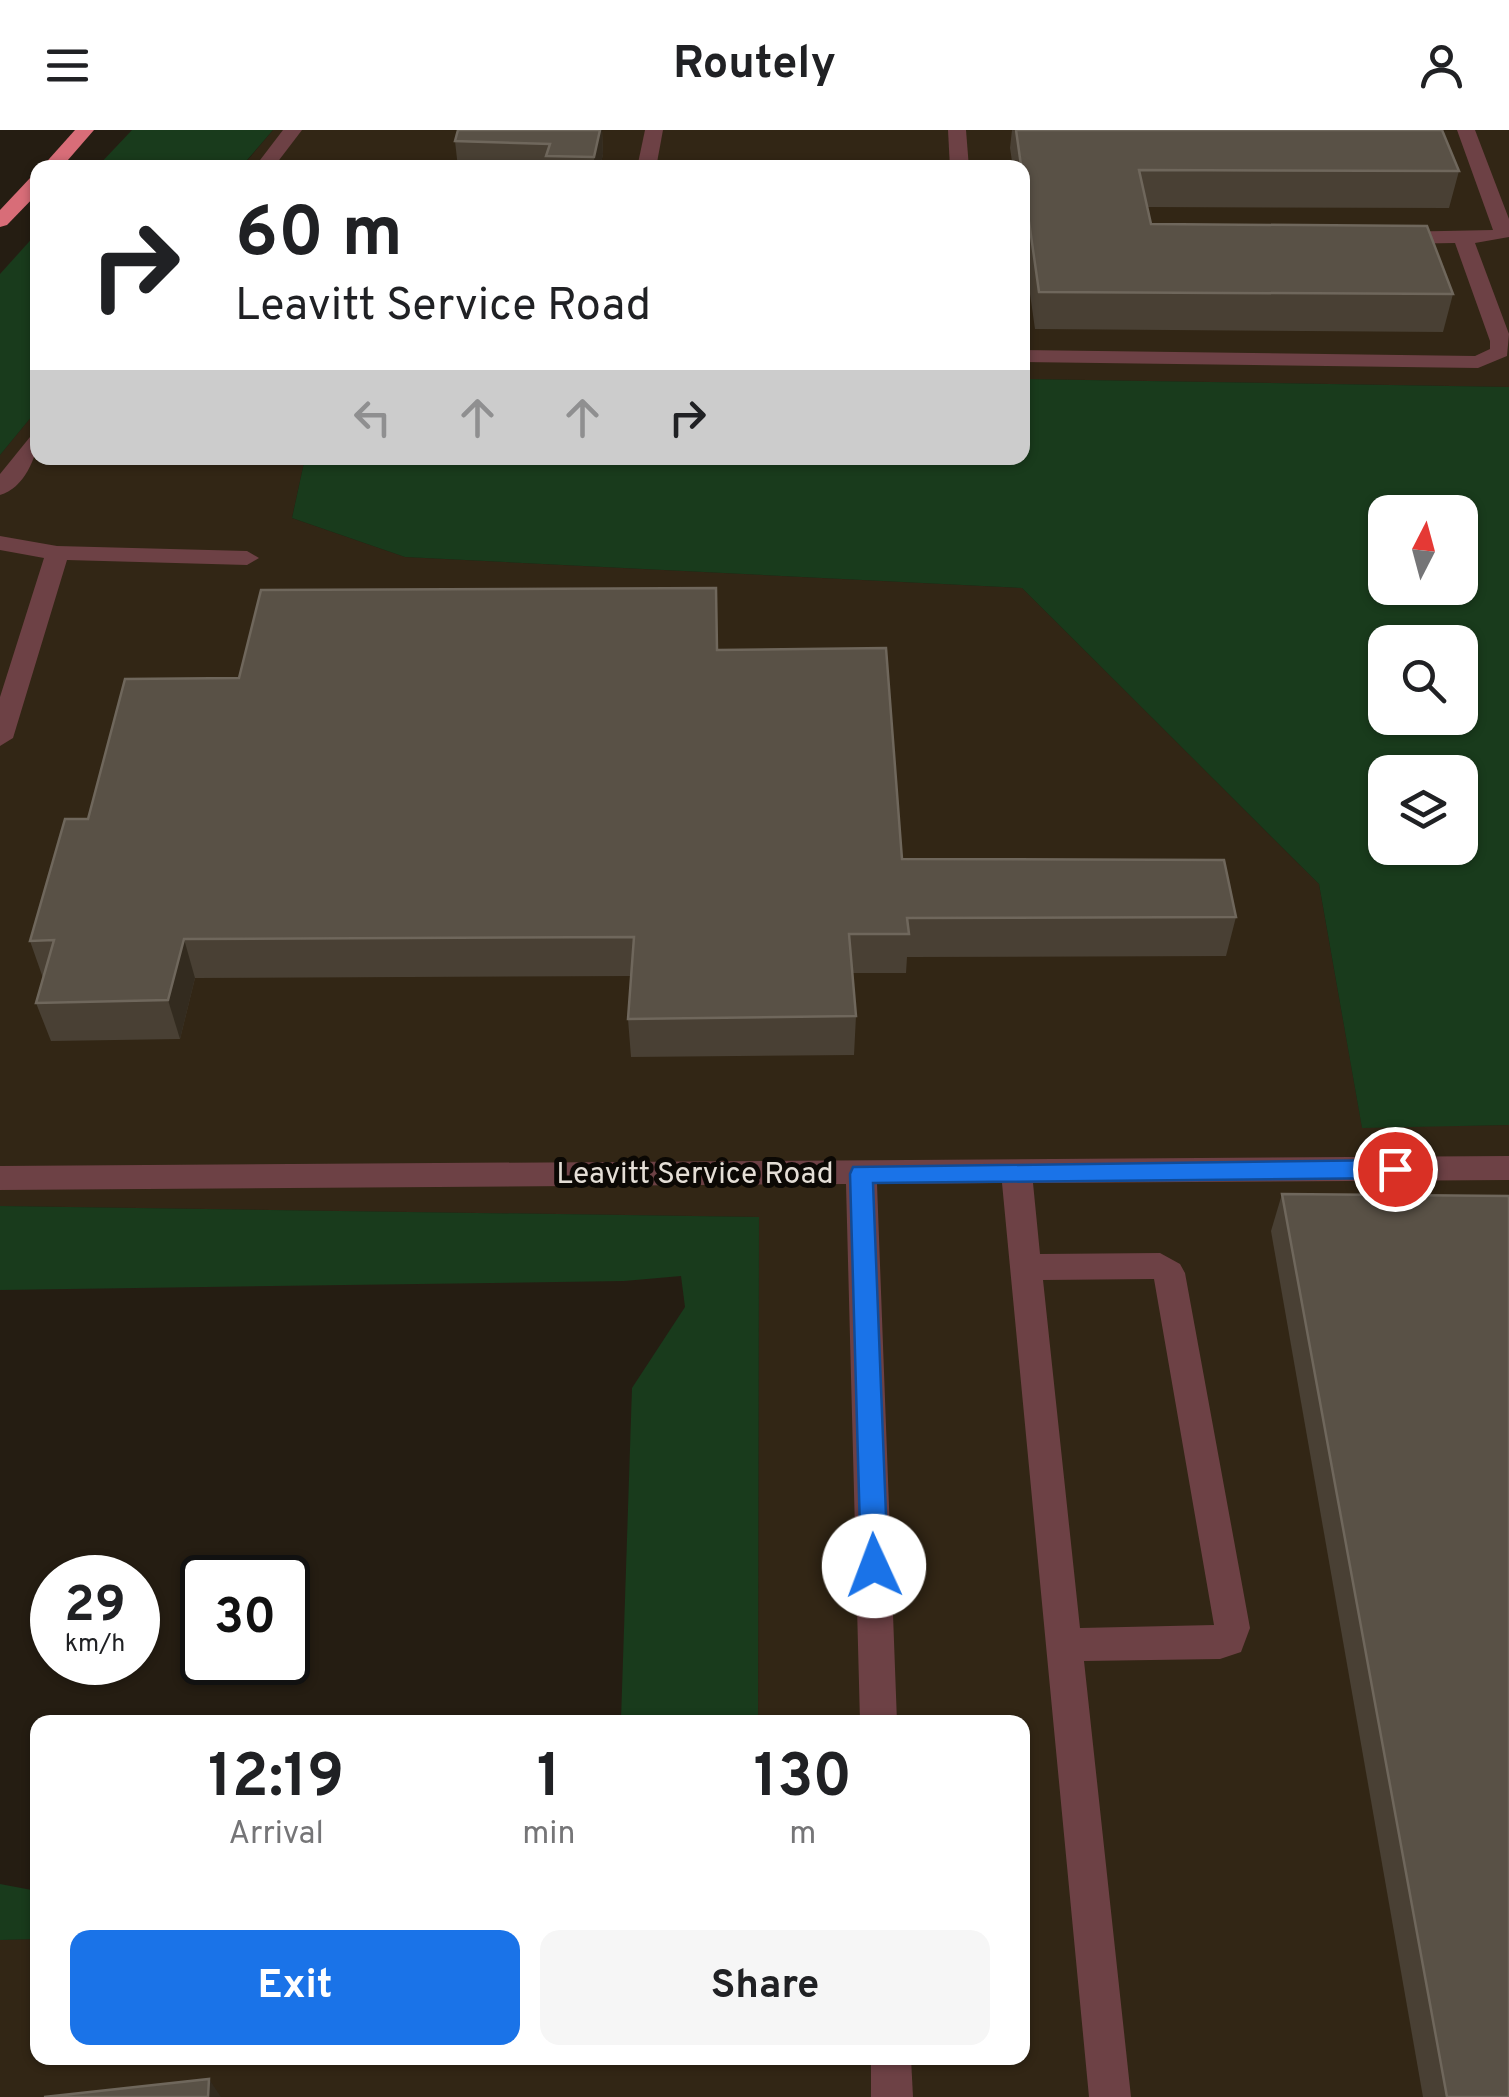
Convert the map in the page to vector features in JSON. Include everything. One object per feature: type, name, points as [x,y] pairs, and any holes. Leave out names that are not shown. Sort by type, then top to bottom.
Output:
[{"type":"highway","points":[[57,160],[85,130]]},
{"type":"highway","points":[[0,221],[30,189]]},
{"type":"street","points":[[269,160],[293,130]]},
{"type":"street","points":[[648,160],[654,130]]},
{"type":"street","points":[[957,130],[959,160]]},
{"type":"street","points":[[1366,237],[1493,238],[1504,232],[1505,224],[1466,130]]},
{"type":"street","points":[[1030,356],[1478,362],[1490,359],[1500,352],[1501,341],[1463,238]]},
{"type":"street","points":[[0,488],[30,452]]},
{"type":"street","points":[[0,543],[57,554],[248,558]]},
{"type":"street","points":[[0,738],[57,554]]},
{"type":"street","name":"Leavitt Service Road","points":[[0,1178],[1509,1168]]},
{"type":"street","points":[[1016,1172],[1110,2097]]},
{"type":"street","points":[[861,1174],[880,1715]]},
{"type":"street","points":[[1025,1267],[1160,1266],[1169,1273],[1232,1628],[1228,1640],[1220,1642],[1064,1645]]},
{"type":"street","points":[[890,2065],[892,2097]]},
{"type":"shaded area","points":[[273,130],[1509,130],[1509,387],[1030,379],[1030,160],[248,160]]},
{"type":"shaded area","points":[[30,419],[30,465],[303,465],[292,518],[405,557],[1022,588],[1319,884],[1362,1127],[1509,1125],[1509,2097],[0,2097],[0,1940],[30,1939],[30,2065],[1030,2065],[1030,1715],[758,1715],[759,1217],[0,1206],[0,455]]},
{"type":"green space","points":[[132,130],[273,130],[247,160],[104,160]]},
{"type":"green space","points":[[30,241],[30,419],[0,455],[0,274]]},
{"type":"green space","points":[[1030,379],[1509,387],[1509,1125],[1362,1128],[1319,884],[1022,588],[405,557],[292,518],[303,465],[1030,465]]},
{"type":"green space","points":[[0,1206],[759,1217],[758,1715],[621,1715],[632,1388],[685,1307],[681,1276],[624,1281],[0,1290]]},
{"type":"green space","points":[[0,1884],[30,1890],[30,1939],[0,1940]]},
{"type":"building","points":[[458,130],[600,130],[594,157],[546,156],[550,144],[455,141]]},
{"type":"building","points":[[1016,130],[1442,130],[1459,171],[1139,170],[1151,224],[1427,226],[1453,294],[1039,292],[1030,229],[1030,160],[1020,160]]},
{"type":"building","points":[[716,588],[717,650],[886,648],[902,859],[1224,860],[1236,917],[907,918],[909,934],[849,934],[856,1016],[628,1019],[634,937],[184,939],[168,1000],[36,1003],[54,940],[30,941],[65,819],[88,819],[125,679],[239,678],[261,590]]},
{"type":"building","points":[[1282,1194],[1509,1196],[1509,2097],[1447,2097]]},
{"type":"building","points":[[209,2079],[208,2097],[44,2097]]},
{"type":"route","points":[[874,1566],[861,1174],[1395,1169]]}]
